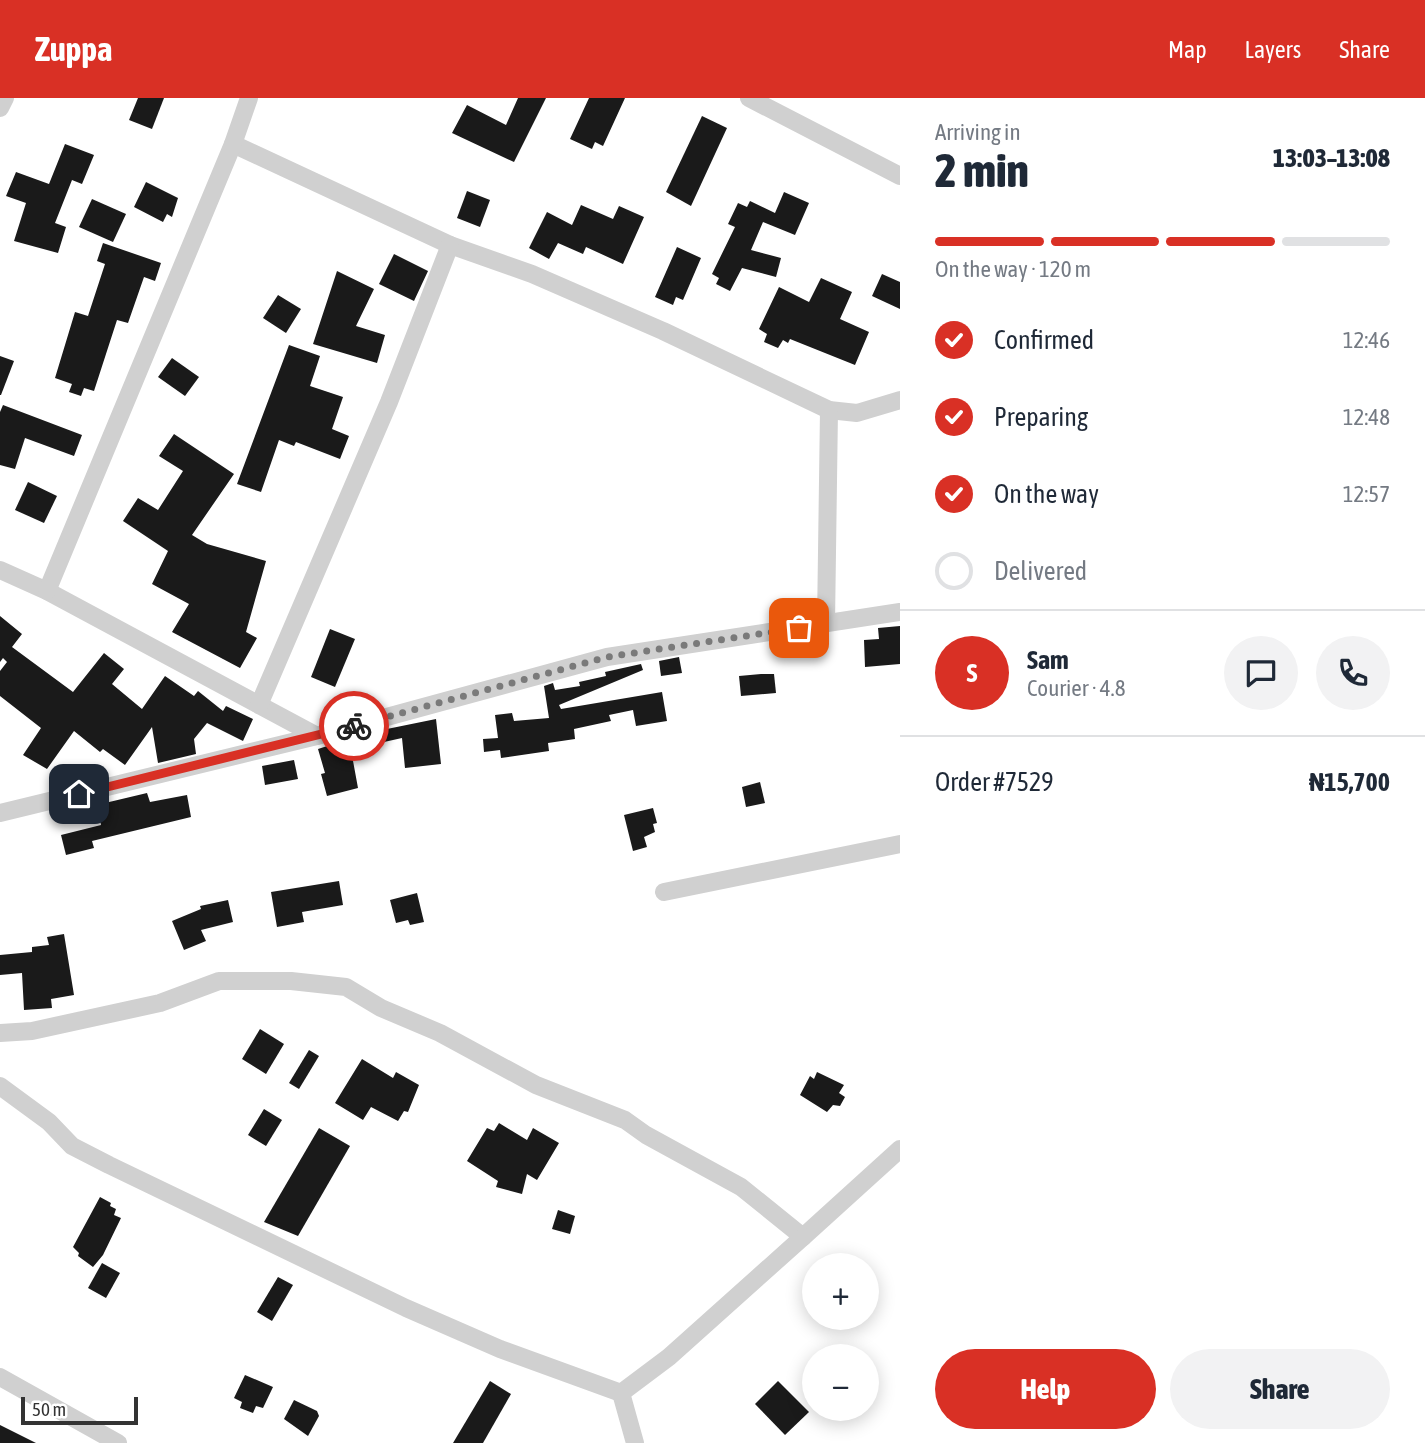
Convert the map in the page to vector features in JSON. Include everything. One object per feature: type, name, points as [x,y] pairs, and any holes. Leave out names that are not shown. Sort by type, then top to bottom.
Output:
[{"type":"street","points":[[0,108],[5,98]]},
{"type":"street","points":[[47,591],[233,144],[249,98]]},
{"type":"street","points":[[750,98],[900,176]]},
{"type":"street","points":[[233,144],[450,245],[598,302],[830,410],[857,413],[900,400]]},
{"type":"street","points":[[259,705],[389,402],[450,245]]},
{"type":"street","points":[[826,623],[830,410]]},
{"type":"street","points":[[0,570],[47,591],[317,736]]},
{"type":"street","points":[[0,813],[317,736],[607,657],[900,612]]},
{"type":"street","points":[[664,892],[900,844]]},
{"type":"street","points":[[0,1033],[32,1031],[160,1003],[219,981],[291,981],[346,988],[440,1033],[536,1085],[625,1120],[646,1135],[741,1187],[803,1237]]},
{"type":"street","points":[[0,1086],[49,1122],[72,1146],[109,1165],[406,1308],[500,1349],[621,1393]]},
{"type":"street","points":[[621,1393],[669,1357],[900,1149]]},
{"type":"street","points":[[0,1377],[118,1443]]},
{"type":"street","points":[[621,1393],[635,1443]]},
{"type":"building","points":[[138,98],[164,98],[152,129],[129,120]]},
{"type":"building","points":[[518,98],[546,98],[514,162],[452,133],[467,105],[506,125]]},
{"type":"building","points":[[589,98],[625,98],[603,146],[595,142],[592,149],[570,139]]},
{"type":"building","points":[[702,116],[727,128],[691,206],[666,192]]},
{"type":"building","points":[[65,144],[94,155],[82,184],[72,180],[55,223],[66,227],[58,253],[14,241],[26,203],[6,196],[16,172],[49,184]]},
{"type":"building","points":[[146,182],[178,198],[172,217],[167,214],[163,222],[134,207]]},
{"type":"building","points":[[467,191],[490,200],[480,227],[457,218]]},
{"type":"building","points":[[784,192],[809,203],[795,235],[763,222],[751,250],[781,258],[776,277],[742,268],[730,291],[716,284],[719,278],[712,274],[735,227],[728,224],[738,203],[747,207],[750,201],[775,213]]},
{"type":"building","points":[[92,199],[126,214],[113,242],[79,227]]},
{"type":"building","points":[[581,205],[613,219],[619,206],[644,217],[623,264],[586,247],[583,254],[558,243],[549,259],[529,248],[547,212],[572,225]]},
{"type":"building","points":[[103,243],[161,263],[155,281],[144,277],[128,323],[117,320],[94,391],[84,388],[81,396],[69,392],[72,384],[55,378],[75,312],[88,316],[105,264],[97,261]]},
{"type":"building","points":[[677,247],[701,258],[683,300],[676,297],[673,305],[655,297]]},
{"type":"building","points":[[394,254],[428,271],[414,301],[379,284]]},
{"type":"building","points":[[337,271],[374,289],[356,326],[385,335],[377,363],[313,344]]},
{"type":"building","points":[[882,274],[900,282],[900,309],[872,296]]},
{"type":"building","points":[[821,278],[852,292],[840,319],[869,332],[855,365],[790,339],[788,343],[783,340],[778,348],[764,342],[767,334],[759,329],[779,287],[809,302]]},
{"type":"building","points":[[278,295],[301,309],[286,333],[263,318]]},
{"type":"building","points":[[289,345],[320,356],[310,386],[343,397],[332,429],[349,436],[340,459],[296,442],[294,446],[279,440],[261,492],[237,484]]},
{"type":"building","points":[[0,356],[14,361],[1,395],[0,395]]},
{"type":"building","points":[[172,358],[199,377],[185,396],[158,377]]},
{"type":"building","points":[[3,405],[82,435],[74,456],[25,438],[15,469],[0,465],[0,412]]},
{"type":"building","points":[[174,434],[234,474],[192,535],[207,544],[266,561],[246,632],[257,638],[240,668],[172,632],[189,604],[152,584],[168,551],[123,521],[138,498],[158,510],[183,471],[159,456]]},
{"type":"building","points":[[28,482],[57,496],[44,523],[15,510]]},
{"type":"building","points":[[0,616],[22,634],[12,647],[73,692],[104,653],[124,669],[112,684],[142,709],[165,676],[194,696],[198,691],[223,711],[226,706],[253,719],[243,741],[207,723],[194,739],[196,754],[158,763],[152,727],[125,765],[103,749],[100,752],[74,731],[47,769],[23,755],[41,728],[0,696],[0,671],[7,662],[3,658],[0,662]]},
{"type":"building","points":[[900,626],[900,664],[865,667],[864,640],[879,639],[878,628]]},
{"type":"building","points":[[330,629],[355,639],[335,687],[311,677]]},
{"type":"building","points":[[679,657],[682,673],[661,676],[659,661]]},
{"type":"building","points":[[641,664],[643,670],[559,705],[561,709],[662,692],[667,721],[636,726],[633,710],[609,715],[611,721],[574,729],[575,739],[548,743],[549,751],[501,758],[500,750],[484,752],[483,739],[498,738],[495,715],[512,713],[514,721],[549,718],[544,686],[553,683],[555,690],[580,686],[579,682],[606,676],[605,672]]},
{"type":"building","points":[[774,674],[776,693],[741,696],[739,676]]},
{"type":"building","points":[[436,719],[441,764],[405,768],[402,738],[384,742],[382,730]]},
{"type":"building","points":[[349,739],[358,788],[327,796],[321,774],[325,773],[318,749]]},
{"type":"building","points":[[294,760],[298,779],[265,785],[262,766]]},
{"type":"building","points":[[760,782],[765,803],[746,807],[742,787]]},
{"type":"building","points":[[147,793],[150,802],[187,795],[191,817],[92,841],[94,848],[66,855],[61,835],[101,825],[99,813],[107,811],[105,803]]},
{"type":"building","points":[[653,808],[657,823],[653,824],[655,832],[644,837],[647,847],[633,851],[624,815]]},
{"type":"building","points":[[339,881],[343,905],[302,912],[304,922],[277,927],[271,892]]},
{"type":"building","points":[[417,893],[424,922],[410,925],[408,920],[396,923],[390,900]]},
{"type":"building","points":[[228,900],[233,922],[201,930],[206,941],[184,950],[172,921],[201,909],[200,906]]},
{"type":"building","points":[[64,934],[74,995],[51,999],[52,1008],[24,1010],[22,973],[0,975],[0,955],[32,952],[32,947],[49,945],[47,937]]},
{"type":"building","points":[[260,1029],[284,1044],[266,1074],[242,1059]]},
{"type":"building","points":[[309,1050],[319,1056],[299,1089],[289,1083]]},
{"type":"building","points":[[362,1059],[393,1078],[396,1072],[419,1085],[408,1112],[404,1111],[398,1121],[371,1107],[363,1120],[335,1103]]},
{"type":"building","points":[[817,1072],[844,1085],[839,1093],[845,1097],[840,1106],[833,1105],[827,1112],[800,1095],[810,1076],[814,1079]]},
{"type":"building","points":[[264,1109],[282,1120],[266,1146],[248,1135]]},
{"type":"building","points":[[499,1123],[527,1140],[533,1128],[559,1143],[537,1180],[527,1174],[522,1194],[496,1187],[498,1181],[467,1161],[487,1128],[494,1131]]},
{"type":"building","points":[[319,1128],[350,1146],[298,1236],[264,1222]]},
{"type":"building","points":[[100,1197],[111,1203],[110,1206],[116,1209],[114,1215],[121,1218],[103,1255],[93,1267],[78,1256],[79,1253],[73,1247]]},
{"type":"building","points":[[558,1210],[575,1216],[570,1234],[552,1229]]},
{"type":"building","points":[[102,1263],[120,1273],[106,1298],[88,1288]]},
{"type":"building","points":[[278,1277],[293,1285],[272,1321],[257,1312]]},
{"type":"building","points":[[245,1375],[273,1387],[263,1408],[256,1406],[253,1413],[240,1408],[242,1402],[234,1398]]},
{"type":"building","points":[[490,1381],[511,1394],[483,1443],[453,1443]]},
{"type":"building","points":[[778,1381],[802,1405],[802,1419],[785,1435],[755,1404]]},
{"type":"building","points":[[294,1400],[317,1411],[319,1416],[308,1436],[284,1419]]},
{"type":"building","points":[[0,1425],[36,1443],[0,1443]]},
{"type":"way so far","points":[[354,726],[607,657],[799,628]]},
{"type":"route","points":[[79,794],[354,726]]}]
